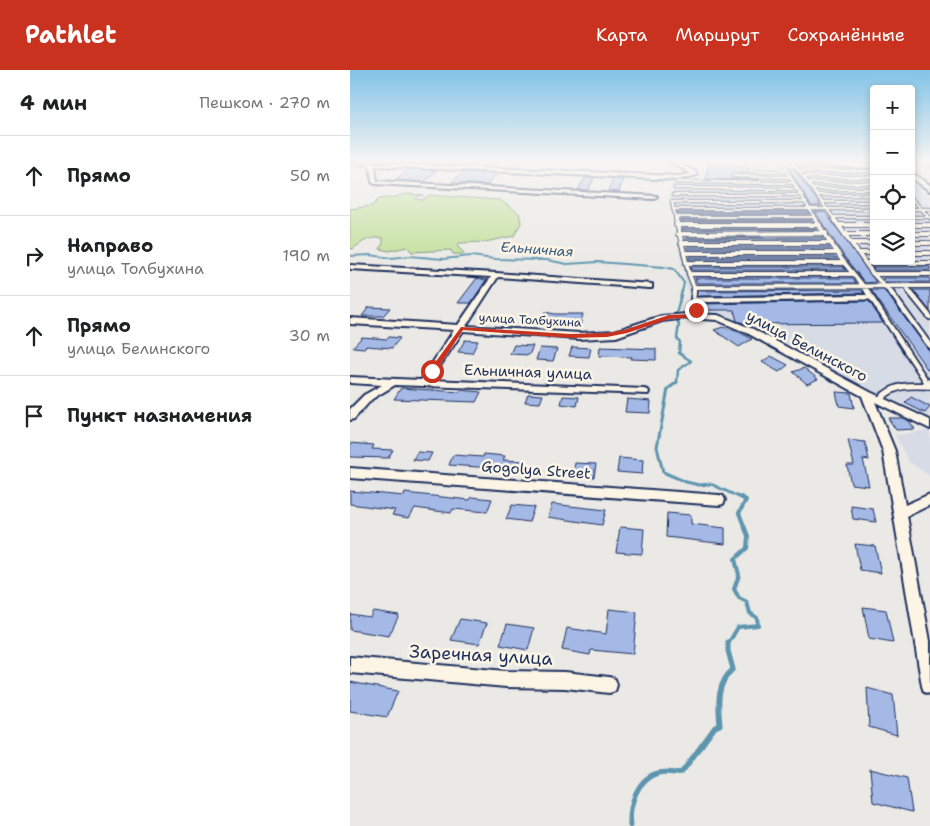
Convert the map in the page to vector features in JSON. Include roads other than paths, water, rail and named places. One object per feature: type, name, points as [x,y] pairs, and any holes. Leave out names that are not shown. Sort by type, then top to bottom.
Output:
[{"type":"street","points":[[350,267],[649,286]]},
{"type":"street","points":[[423,384],[496,275]]},
{"type":"street","name":"улица Толбухина","points":[[350,321],[570,336],[607,335],[625,332],[653,321],[676,316]]},
{"type":"street","name":"улица Белинского","points":[[676,316],[718,318],[741,326],[866,394],[889,451],[930,686]]},
{"type":"street","name":"Ельничная улица","points":[[350,380],[644,392]]},
{"type":"street","points":[[350,416],[368,397],[392,383]]},
{"type":"street","points":[[866,394],[930,425]]},
{"type":"street","name":"Gogolya Street","points":[[350,473],[719,500]]},
{"type":"street","points":[[900,513],[930,499]]},
{"type":"street","name":"Заречная улица","points":[[350,665],[506,679],[565,680],[609,685]]},
{"type":"lane","points":[[803,197],[852,274],[863,285],[930,386],[896,386],[879,400]]},
{"type":"lane","points":[[820,197],[873,274],[884,285],[930,346]]},
{"type":"lane","points":[[698,316],[693,300],[694,287],[678,234],[672,202],[806,202]]},
{"type":"lane","points":[[823,202],[870,202]]},
{"type":"lane","points":[[915,203],[929,217]]},
{"type":"lane","points":[[673,209],[870,209]]},
{"type":"lane","points":[[915,209],[930,209]]},
{"type":"lane","points":[[675,217],[815,217]]},
{"type":"lane","points":[[833,217],[870,217]]},
{"type":"lane","points":[[915,217],[929,217]]},
{"type":"lane","points":[[676,225],[820,225]]},
{"type":"lane","points":[[839,225],[870,225]]},
{"type":"lane","points":[[915,225],[930,225]]},
{"type":"lane","points":[[678,234],[826,233]]},
{"type":"lane","points":[[845,234],[870,234]]},
{"type":"lane","points":[[915,234],[930,234]]},
{"type":"lane","points":[[681,243],[832,243]]},
{"type":"lane","points":[[851,243],[870,243]]},
{"type":"lane","points":[[915,243],[930,243]]},
{"type":"lane","points":[[684,253],[838,253]]},
{"type":"lane","points":[[858,253],[870,253]]},
{"type":"lane","points":[[915,253],[930,253]]},
{"type":"lane","points":[[686,263],[845,263]]},
{"type":"lane","points":[[866,263],[930,264]]},
{"type":"lane","points":[[689,274],[852,274]]},
{"type":"lane","points":[[873,274],[930,274]]},
{"type":"lane","points":[[905,286],[930,317]]},
{"type":"lane","points":[[694,287],[930,286]]},
{"type":"lane","points":[[693,300],[871,297]]},
{"type":"waterway","name":"Ельничная","points":[[350,256],[370,255],[391,258],[410,256],[443,259],[471,256],[495,259],[547,260],[567,264],[598,262],[664,267],[674,269],[684,283],[682,292]]},
{"type":"waterway","name":"Ельничная","points":[[676,314],[682,291]]},
{"type":"waterway","name":"Ельничная","points":[[677,319],[679,325],[677,338],[680,342],[679,353],[691,361],[678,370],[677,382]]},
{"type":"waterway","name":"Ельничная","points":[[677,382],[668,389],[657,447],[663,472],[686,482],[699,485],[711,484],[743,499]]},
{"type":"waterway","name":"Ельничная","points":[[728,644],[738,627],[758,625],[757,618],[750,613],[747,602],[739,598],[734,589],[739,575],[735,559],[747,548],[748,536],[739,513],[746,500],[741,497]]},
{"type":"waterway","name":"Ельничная","points":[[630,826],[635,794],[644,781],[658,773],[682,772],[715,727],[720,725],[719,695],[727,675],[733,669],[728,644]]}]
